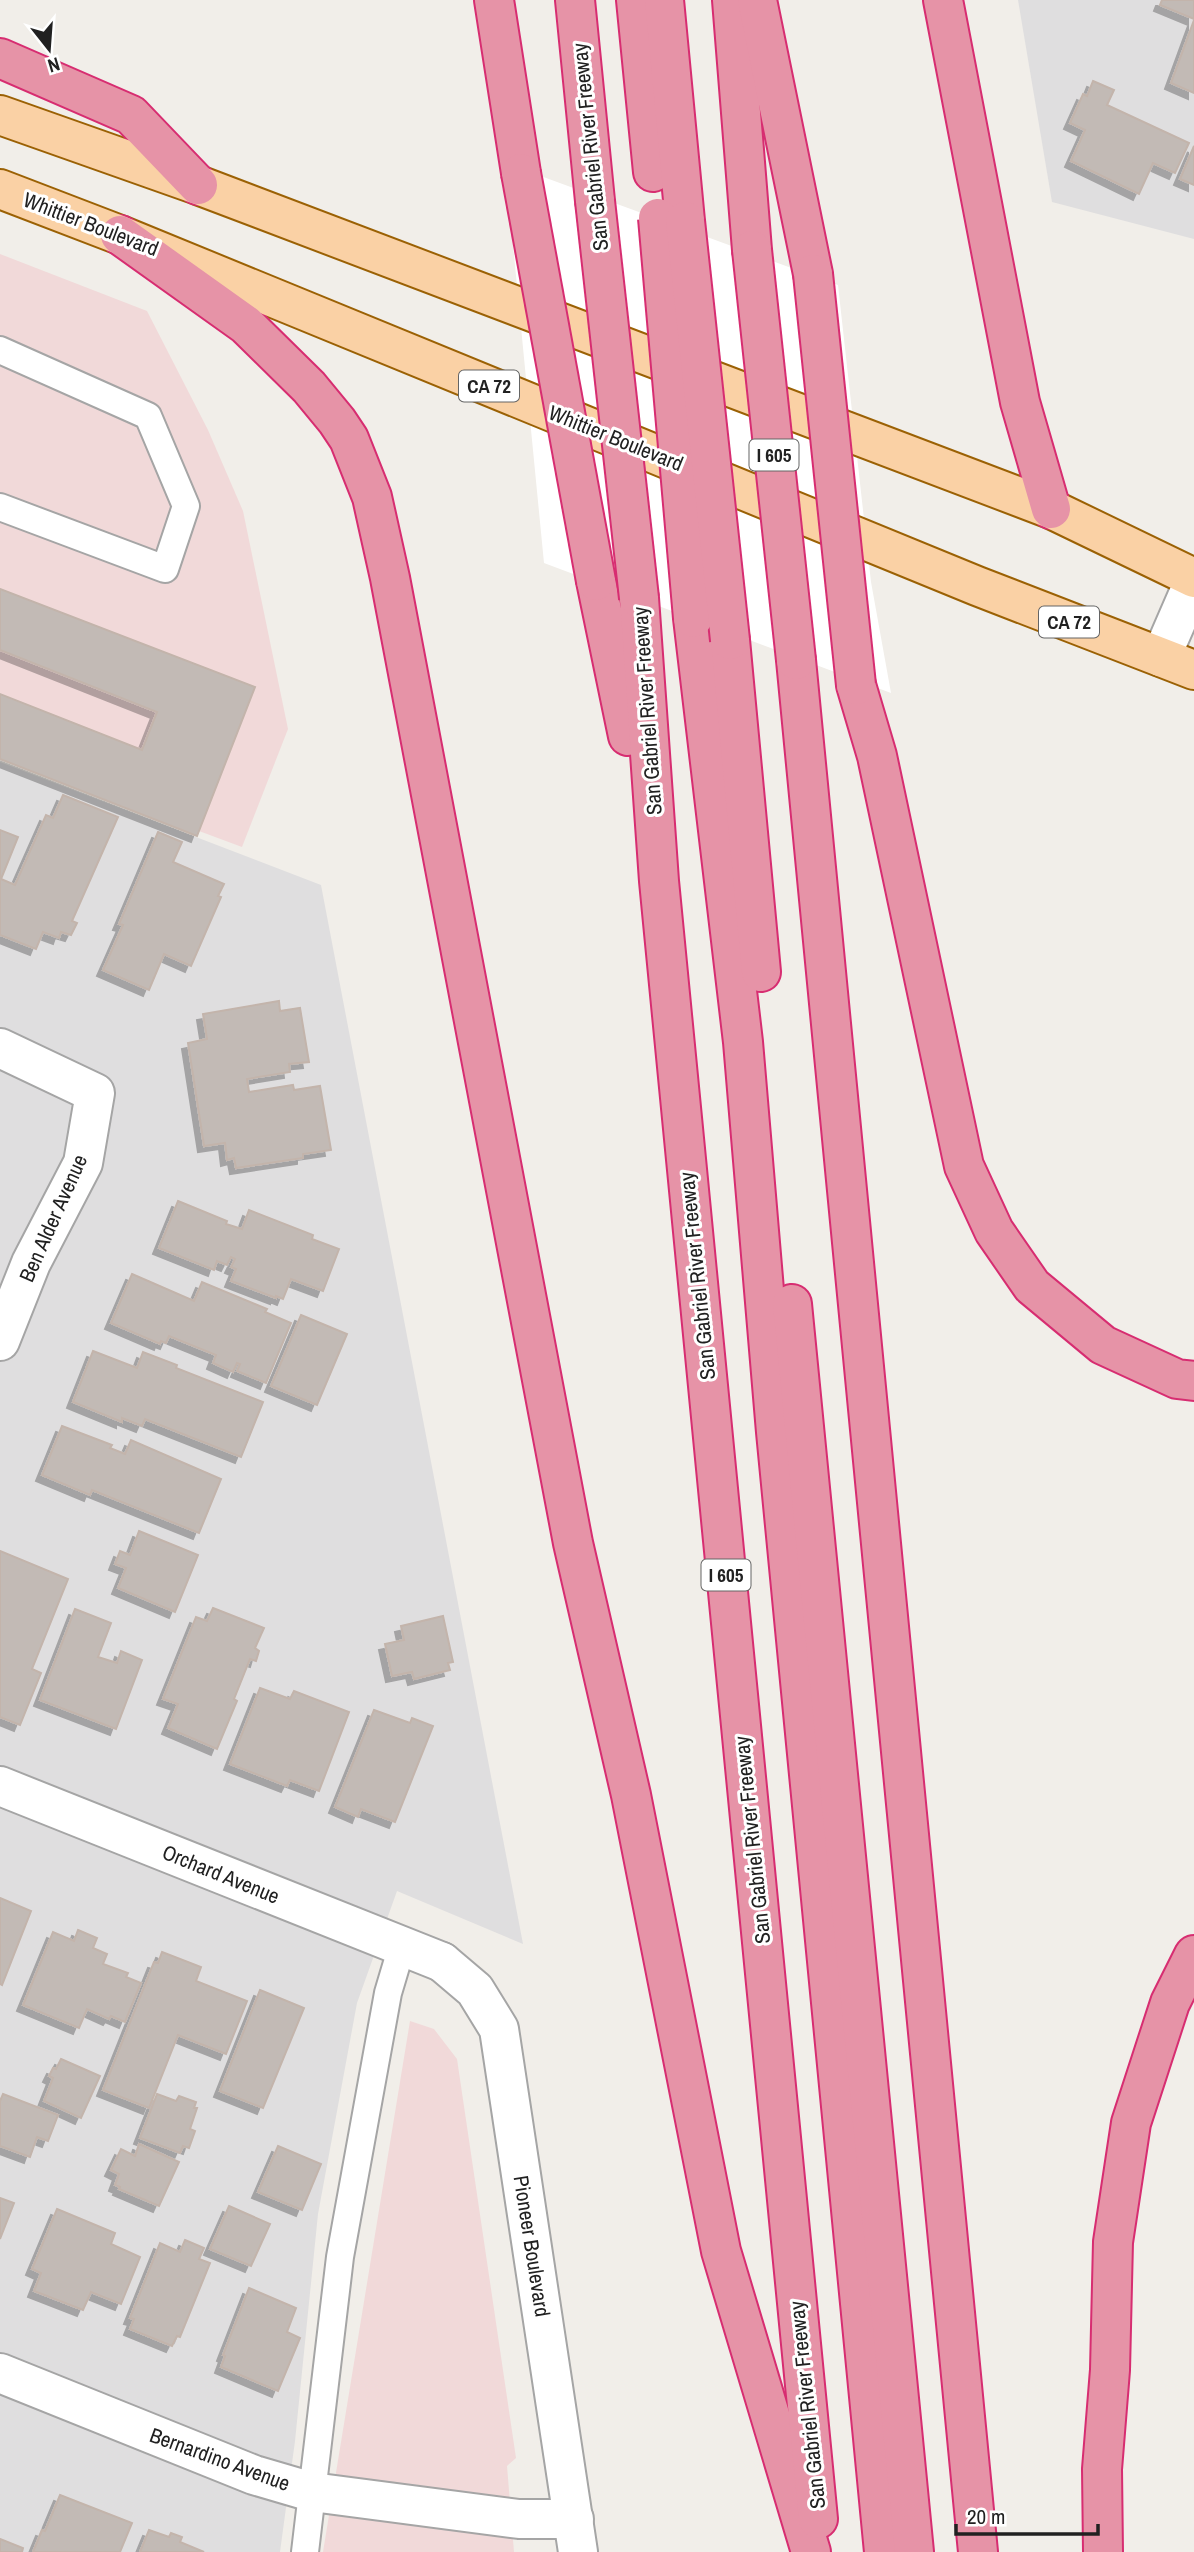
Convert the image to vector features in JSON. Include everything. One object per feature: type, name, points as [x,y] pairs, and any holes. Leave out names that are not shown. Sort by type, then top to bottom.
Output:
[{"type":"highway","points":[[494,0],[521,173],[596,581],[659,881]]},
{"type":"highway","name":"San Gabriel River Freeway","points":[[575,0],[639,598],[659,881],[822,2552]]},
{"type":"highway","points":[[636,0],[671,219],[730,640],[796,1349],[914,2552]]},
{"type":"highway","points":[[664,0],[671,219],[693,618],[743,1042],[776,1432],[820,1862],[884,2552]]},
{"type":"highway","name":"I 605","points":[[732,0],[752,250],[796,660],[978,2552]]},
{"type":"highway","points":[[757,0],[813,274],[856,685],[877,756],[964,1166],[994,1231],[1032,1286],[1102,1345],[1177,1379],[1194,1381]]},
{"type":"highway","points":[[943,0],[1020,401],[1051,509]]},
{"type":"highway","points":[[0,58],[131,115],[198,185]]},
{"type":"highway","points":[[120,235],[246,325],[309,387],[349,439],[372,497],[398,618],[573,1543],[631,1795],[720,2251],[811,2552]]},
{"type":"highway","points":[[1103,2552],[1101,2469],[1110,2370],[1112,2242],[1131,2123],[1170,2003],[1194,1955]]},
{"type":"main road","points":[[0,116],[198,185],[1051,509],[1194,579]]},
{"type":"main road","name":"Whittier Boulevard","points":[[0,189],[120,235],[938,570],[1177,663]]},
{"type":"street","points":[[1177,663],[1194,579]]},
{"type":"street","name":"Ben Alder Avenue","points":[[0,1048],[95,1093],[83,1163],[31,1263],[0,1341]]},
{"type":"street","name":"Orchard Avenue","points":[[0,1786],[442,1962]]},
{"type":"street","name":"Pioneer Boulevard","points":[[442,1962],[475,1990],[499,2029],[576,2535]]},
{"type":"street","name":"Bernardino Avenue","points":[[0,2373],[254,2475],[312,2492],[519,2519],[576,2535]]},
{"type":"lane","points":[[0,351],[148,416],[186,506],[164,569],[0,507]]},
{"type":"lane","points":[[305,2552],[340,2257],[388,1993],[402,1946]]},
{"type":"shaded area","points":[[1018,0],[1194,0],[1194,239],[1052,202]]},
{"type":"shaded area","points":[[0,254],[147,311],[208,430],[243,511],[288,729],[242,847],[0,757]]},
{"type":"shaded area","points":[[0,762],[321,885],[523,1944],[397,1891],[357,2003],[318,2214],[295,2441],[280,2552],[0,2552]]},
{"type":"shaded area","points":[[410,2021],[434,2029],[457,2059],[516,2458],[507,2466],[514,2552],[323,2552]]},
{"type":"pier","points":[[505,163],[838,285],[871,582],[891,693],[544,563]]},
{"type":"building","points":[[1162,0],[1194,0],[1194,19],[1160,5]]},
{"type":"building","points":[[1194,20],[1194,93],[1171,83]]},
{"type":"building","points":[[1093,81],[1114,90],[1107,105],[1189,143],[1175,173],[1153,163],[1139,194],[1071,161],[1085,130],[1070,123],[1083,94],[1087,96]]},
{"type":"building","points":[[1194,146],[1194,185],[1180,179]]},
{"type":"building","points":[[0,589],[255,687],[197,836],[0,759],[0,694],[142,750],[157,712],[0,650]]},
{"type":"building","points":[[63,795],[118,817],[72,921],[77,923],[71,935],[61,932],[59,938],[43,932],[36,949],[0,935],[0,830],[18,837],[1,879],[15,885],[46,815],[53,818]]},
{"type":"building","points":[[158,832],[182,842],[173,862],[224,884],[191,966],[164,954],[149,990],[103,970],[123,925],[119,924]]},
{"type":"building","points":[[279,1001],[280,1011],[300,1008],[309,1062],[289,1064],[290,1072],[247,1079],[249,1092],[293,1085],[294,1090],[320,1086],[331,1150],[303,1154],[303,1158],[236,1168],[234,1158],[227,1160],[225,1143],[204,1146],[188,1043],[207,1039],[203,1014]]},
{"type":"building","points":[[178,1201],[242,1229],[249,1210],[313,1235],[312,1239],[339,1249],[323,1291],[291,1279],[283,1299],[276,1298],[231,1281],[236,1269],[231,1267],[235,1259],[231,1257],[227,1265],[217,1261],[214,1270],[159,1248]]},
{"type":"building","points":[[132,1274],[194,1301],[202,1282],[267,1309],[265,1312],[291,1323],[266,1383],[237,1371],[240,1364],[237,1363],[233,1372],[213,1363],[216,1355],[169,1336],[166,1343],[161,1341],[160,1344],[111,1323]]},
{"type":"building","points":[[301,1315],[347,1334],[317,1405],[271,1386]]},
{"type":"building","points":[[93,1351],[137,1368],[143,1352],[263,1402],[241,1457],[145,1419],[142,1426],[122,1418],[122,1422],[73,1402]]},
{"type":"building","points":[[62,1426],[112,1445],[110,1448],[125,1454],[131,1440],[221,1479],[199,1533],[92,1490],[90,1495],[42,1475]]},
{"type":"building","points":[[139,1531],[198,1555],[175,1612],[118,1588],[126,1568],[115,1564],[120,1551],[130,1555]]},
{"type":"building","points":[[0,1551],[68,1579],[32,1669],[41,1673],[20,1725],[0,1717]]},
{"type":"building","points":[[213,1608],[264,1628],[255,1648],[259,1651],[256,1661],[250,1659],[234,1699],[237,1701],[217,1749],[168,1728],[178,1704],[163,1699],[196,1617],[207,1621]]},
{"type":"building","points":[[75,1609],[111,1623],[98,1657],[117,1663],[121,1651],[142,1660],[116,1729],[40,1700]]},
{"type":"building","points":[[443,1616],[453,1662],[448,1663],[450,1670],[414,1679],[412,1672],[392,1676],[385,1644],[404,1640],[401,1626]]},
{"type":"building","points":[[260,1688],[290,1699],[294,1691],[349,1712],[319,1791],[290,1780],[287,1786],[230,1764]]},
{"type":"building","points":[[374,1710],[410,1723],[412,1718],[433,1726],[395,1822],[361,1809],[358,1817],[335,1807]]},
{"type":"building","points":[[0,1898],[31,1911],[2,1985],[0,1984]]},
{"type":"building","points":[[78,1930],[97,1938],[93,1948],[107,1954],[103,1964],[128,1973],[126,1977],[141,1983],[125,2022],[111,2016],[109,2019],[87,2009],[79,2028],[23,2005],[53,1932],[74,1941]]},
{"type":"building","points":[[162,1952],[201,1967],[196,1981],[247,2001],[226,2054],[178,2035],[149,2108],[103,2090],[154,1962],[158,1963]]},
{"type":"building","points":[[260,1990],[304,2008],[263,2108],[220,2091]]},
{"type":"building","points":[[61,2059],[100,2076],[81,2118],[44,2101],[53,2078],[49,2076]]},
{"type":"building","points":[[3,2094],[58,2115],[48,2141],[37,2137],[30,2157],[0,2146],[0,2101]]},
{"type":"building","points":[[157,2094],[176,2101],[179,2096],[196,2102],[194,2108],[197,2108],[190,2129],[195,2131],[189,2148],[183,2146],[180,2153],[140,2138]]},
{"type":"building","points":[[139,2144],[179,2162],[159,2206],[115,2185],[119,2174],[111,2170],[121,2149],[135,2156]]},
{"type":"building","points":[[278,2146],[321,2164],[302,2210],[258,2192]]},
{"type":"building","points":[[0,2198],[14,2203],[0,2239]]},
{"type":"building","points":[[229,2206],[270,2224],[251,2266],[210,2249]]},
{"type":"building","points":[[57,2209],[115,2233],[111,2244],[140,2257],[121,2304],[91,2292],[83,2310],[34,2291],[41,2273],[32,2269]]},
{"type":"building","points":[[185,2240],[204,2248],[199,2259],[210,2263],[180,2337],[177,2336],[172,2346],[130,2329],[134,2319],[130,2318],[160,2243],[180,2252]]},
{"type":"building","points":[[249,2288],[296,2308],[287,2332],[300,2338],[278,2391],[221,2367],[225,2356],[223,2355]]},
{"type":"building","points":[[60,2495],[132,2523],[120,2552],[33,2552]]},
{"type":"building","points":[[149,2530],[169,2537],[171,2533],[182,2537],[180,2542],[204,2552],[140,2552]]},
{"type":"building","points":[[0,2539],[23,2548],[22,2552],[0,2552]]}]
